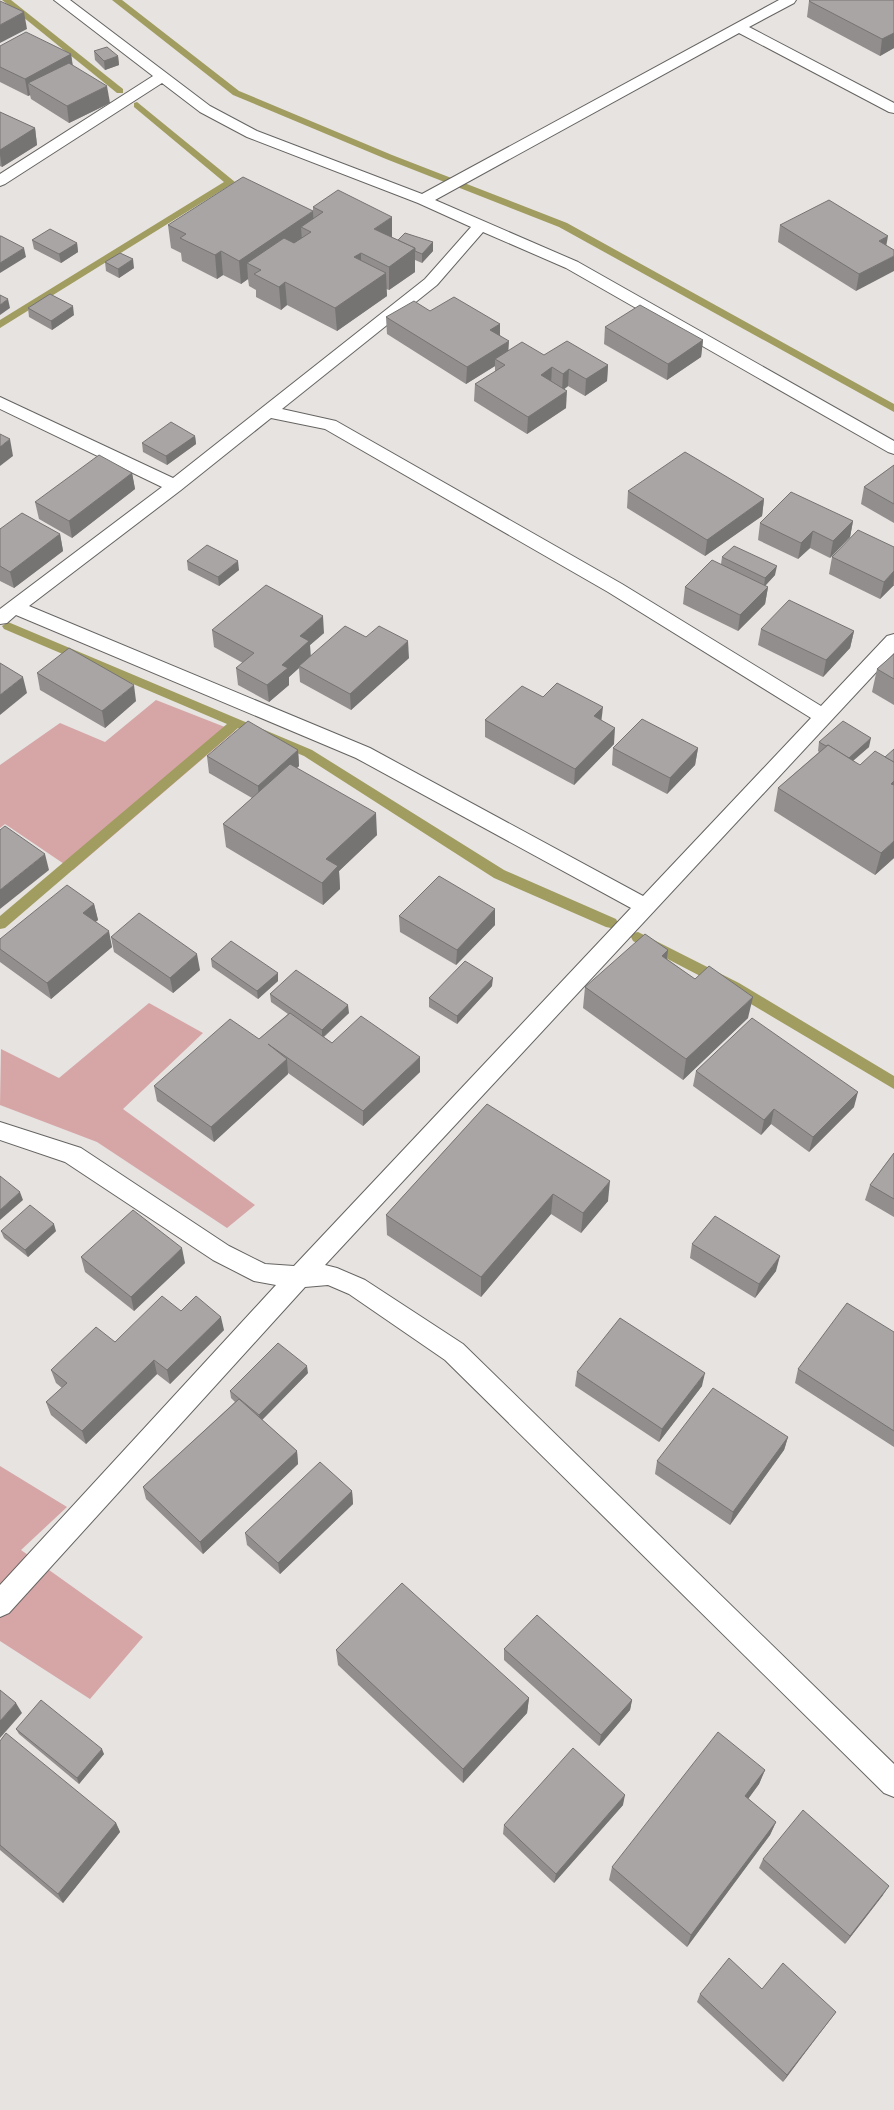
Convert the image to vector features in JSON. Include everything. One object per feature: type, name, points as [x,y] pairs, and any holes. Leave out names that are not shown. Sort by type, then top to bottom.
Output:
[{"type":"street","points":[[61,0],[204,109],[252,134],[423,200],[572,265],[894,448]]},
{"type":"street","points":[[423,200],[788,0]]},
{"type":"street","points":[[738,27],[894,109]]},
{"type":"street","points":[[0,181],[162,77]]},
{"type":"street","points":[[7,613],[175,486],[431,282],[480,225]]},
{"type":"street","points":[[0,402],[175,486]]},
{"type":"street","points":[[269,412],[330,425],[615,588],[824,717]]},
{"type":"street","points":[[7,613],[363,753],[646,907]]},
{"type":"street","points":[[0,1604],[299,1277],[894,642]]},
{"type":"street","points":[[0,1130],[72,1155],[221,1253],[262,1274],[299,1277],[329,1275],[357,1287],[454,1352],[894,1783]]},
{"type":"shaded area","points":[[156,700],[235,731],[73,870],[5,824],[0,828],[0,765],[60,723],[105,742]]},
{"type":"shaded area","points":[[149,1003],[203,1033],[123,1109],[255,1205],[227,1228],[97,1142],[0,1105],[1,1049],[59,1078]]},
{"type":"shaded area","points":[[0,1466],[67,1507],[21,1550],[143,1637],[90,1699],[0,1641]]},
{"type":"building","points":[[894,0],[894,33],[882,39],[809,1]]},
{"type":"building","points":[[0,1],[24,12],[0,25]]},
{"type":"building","points":[[26,32],[71,54],[25,79],[0,67],[0,46]]},
{"type":"building","points":[[107,47],[118,56],[104,61],[94,51]]},
{"type":"building","points":[[69,63],[107,86],[67,106],[28,83]]},
{"type":"building","points":[[0,112],[35,128],[0,150]]},
{"type":"building","points":[[243,177],[313,211],[239,261],[221,251],[215,255],[180,238],[186,234],[168,225]]},
{"type":"building","points":[[338,190],[392,217],[374,229],[415,248],[389,267],[361,253],[354,257],[386,273],[335,308],[285,282],[279,287],[254,274],[261,270],[247,263],[284,238],[294,243],[311,232],[301,227],[323,212],[313,207]]},
{"type":"building","points":[[829,200],[888,236],[879,241],[894,250],[894,256],[859,274],[780,225]]},
{"type":"building","points":[[50,229],[77,243],[59,254],[32,240]]},
{"type":"building","points":[[405,233],[433,242],[422,254],[415,251],[415,248],[398,240]]},
{"type":"building","points":[[0,236],[24,248],[0,263]]},
{"type":"building","points":[[120,253],[133,259],[118,269],[105,262]]},
{"type":"building","points":[[50,294],[73,306],[51,321],[28,308]]},
{"type":"building","points":[[0,295],[8,299],[0,305]]},
{"type":"building","points":[[454,297],[500,324],[490,330],[509,341],[467,367],[386,317],[414,301],[430,311]]},
{"type":"building","points":[[640,305],[703,340],[668,364],[605,327]]},
{"type":"building","points":[[567,341],[608,365],[586,379],[569,369],[563,374],[552,367],[541,375],[567,391],[528,417],[475,384],[505,365],[495,359],[522,342],[544,355]]},
{"type":"building","points":[[171,422],[195,436],[166,456],[142,443]]},
{"type":"building","points":[[0,434],[10,439],[0,447]]},
{"type":"building","points":[[685,452],[764,499],[707,540],[628,491]]},
{"type":"building","points":[[99,455],[132,473],[69,521],[35,502]]},
{"type":"building","points":[[894,465],[894,504],[864,487]]},
{"type":"building","points":[[791,492],[853,521],[833,541],[813,531],[801,543],[760,523]]},
{"type":"building","points":[[22,513],[60,534],[10,572],[0,566],[0,529]]},
{"type":"building","points":[[858,530],[894,547],[894,571],[884,582],[832,557]]},
{"type":"building","points":[[207,545],[238,561],[218,577],[187,561]]},
{"type":"building","points":[[734,546],[777,566],[765,578],[722,557]]},
{"type":"building","points":[[712,560],[768,587],[740,615],[685,587]]},
{"type":"building","points":[[266,585],[323,616],[300,636],[309,641],[282,665],[288,668],[267,685],[236,668],[254,653],[212,630]]},
{"type":"building","points":[[789,600],[854,631],[826,660],[761,629]]},
{"type":"building","points":[[345,626],[366,637],[379,626],[408,641],[350,694],[299,666]]},
{"type":"building","points":[[69,648],[134,685],[102,711],[37,673]]},
{"type":"building","points":[[894,654],[894,679],[877,669]]},
{"type":"building","points":[[0,663],[23,677],[0,695]]},
{"type":"building","points":[[557,683],[603,707],[594,716],[615,728],[575,769],[485,720],[522,686],[543,697]]},
{"type":"building","points":[[642,719],[698,748],[670,778],[613,748]]},
{"type":"building","points":[[248,721],[298,750],[258,786],[207,756]]},
{"type":"building","points":[[843,721],[871,738],[849,758],[828,745],[826,746],[819,742]]},
{"type":"building","points":[[828,745],[860,765],[875,751],[894,762],[894,781],[891,784],[894,785],[894,841],[881,853],[778,788]]},
{"type":"building","points":[[894,749],[894,762],[885,757]]},
{"type":"building","points":[[290,764],[376,813],[326,859],[338,866],[322,883],[223,824]]},
{"type":"building","points":[[5,826],[45,854],[0,890],[0,830]]},
{"type":"building","points":[[439,876],[495,909],[457,950],[399,916]]},
{"type":"building","points":[[67,885],[94,904],[83,913],[109,931],[47,983],[0,949],[0,939]]},
{"type":"building","points":[[139,913],[197,954],[170,978],[111,937]]},
{"type":"building","points":[[645,934],[668,950],[662,956],[695,979],[709,966],[753,997],[686,1059],[585,987]]},
{"type":"building","points":[[231,941],[278,973],[257,991],[211,959]]},
{"type":"building","points":[[465,961],[493,978],[457,1016],[429,998]]},
{"type":"building","points":[[296,970],[348,1005],[322,1030],[270,994]]},
{"type":"building","points":[[290,1013],[332,1043],[361,1016],[420,1057],[363,1111],[268,1044],[287,1059],[211,1127],[154,1086],[230,1019],[259,1039]]},
{"type":"building","points":[[752,1018],[858,1092],[813,1137],[774,1109],[764,1120],[696,1071]]},
{"type":"building","points":[[487,1104],[610,1181],[583,1213],[553,1194],[481,1277],[386,1215]]},
{"type":"building","points":[[894,1153],[894,1199],[870,1185]]},
{"type":"building","points":[[0,1176],[20,1192],[0,1210]]},
{"type":"building","points":[[30,1205],[54,1224],[25,1250],[1,1231]]},
{"type":"building","points":[[133,1210],[182,1248],[131,1297],[81,1257]]},
{"type":"building","points":[[715,1216],[780,1256],[759,1284],[692,1244]]},
{"type":"building","points":[[162,1296],[181,1311],[196,1296],[221,1317],[167,1370],[154,1360],[82,1431],[46,1402],[67,1383],[51,1370],[96,1327],[115,1342]]},
{"type":"building","points":[[847,1303],[894,1332],[894,1431],[798,1369]]},
{"type":"building","points":[[620,1318],[705,1373],[662,1429],[577,1372]]},
{"type":"building","points":[[278,1343],[307,1366],[259,1415],[230,1391]]},
{"type":"building","points":[[713,1388],[788,1437],[733,1512],[657,1461]]},
{"type":"building","points":[[239,1399],[297,1451],[200,1542],[143,1487]]},
{"type":"building","points":[[320,1462],[352,1491],[278,1563],[245,1533]]},
{"type":"building","points":[[402,1583],[529,1698],[463,1769],[336,1650]]},
{"type":"building","points":[[537,1615],[632,1700],[601,1735],[504,1649]]},
{"type":"building","points":[[0,1690],[16,1703],[0,1721]]},
{"type":"building","points":[[41,1700],[102,1749],[77,1778],[16,1729]]},
{"type":"building","points":[[718,1732],[765,1770],[745,1796],[776,1822],[691,1935],[612,1867]]},
{"type":"building","points":[[6,1733],[116,1823],[58,1894],[0,1845],[0,1741]]},
{"type":"building","points":[[573,1748],[625,1795],[556,1874],[504,1825]]},
{"type":"building","points":[[803,1810],[889,1886],[850,1936],[763,1859]]},
{"type":"building","points":[[729,1958],[762,1989],[783,1963],[836,2012],[787,2075],[700,1994]]},
{"type":"waterway","points":[[6,0],[120,91]]},
{"type":"waterway","points":[[116,0],[236,93],[389,157],[563,225],[894,409]]},
{"type":"waterway","points":[[0,325],[230,182],[137,105]]},
{"type":"waterway","points":[[8,626],[308,753],[499,874],[611,923]]},
{"type":"waterway","points":[[0,924],[236,723]]},
{"type":"waterway","points":[[638,937],[734,987],[894,1083]]}]
